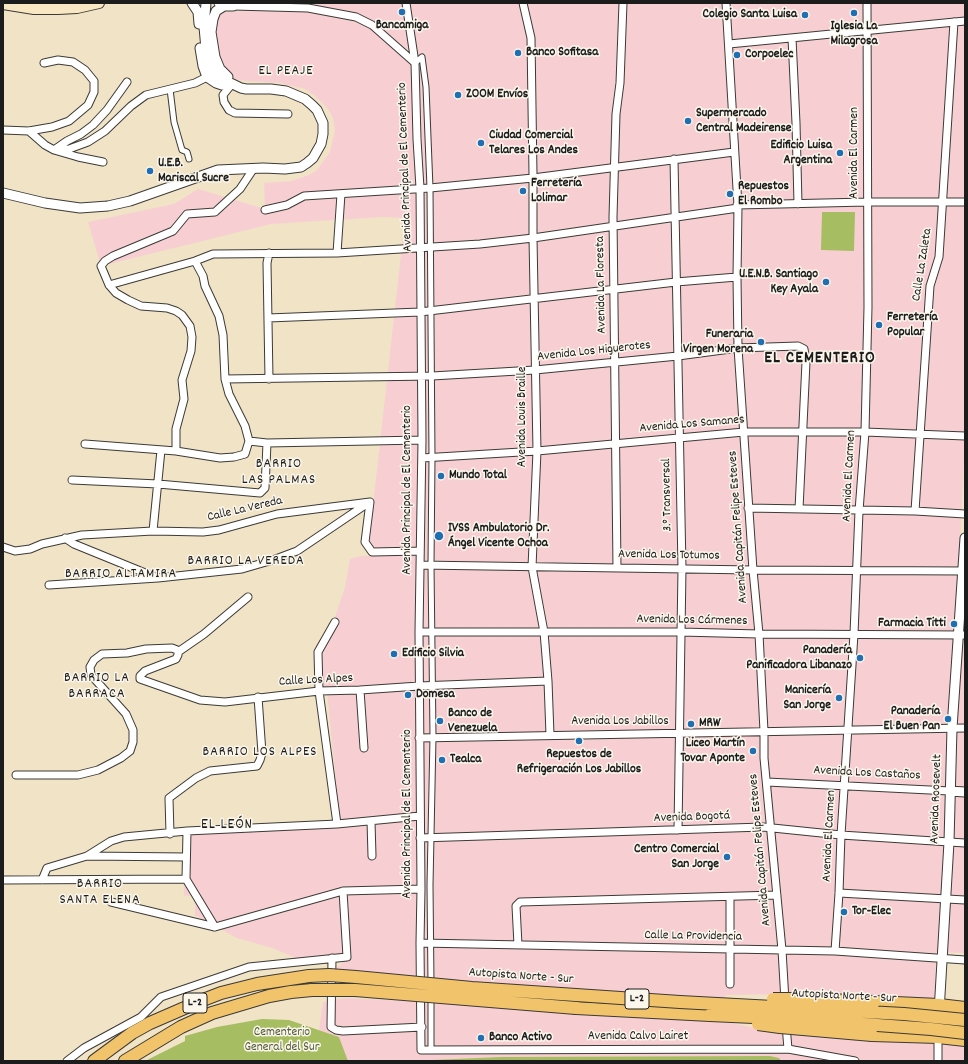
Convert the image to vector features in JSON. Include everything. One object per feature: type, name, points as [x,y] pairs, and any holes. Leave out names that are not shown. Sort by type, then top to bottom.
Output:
[{"type":"highway","name":"Autopista Norte - Sur","points":[[94,1061],[132,1033],[150,1023],[221,993],[257,984],[309,976],[329,975],[356,976],[472,988],[680,1002],[741,1004],[904,1014],[965,1020]]},
{"type":"highway","name":"Autopista Norte - Sur","points":[[125,1061],[175,1030],[212,1013],[269,996],[312,990],[355,990],[539,1005],[797,1019],[931,1028],[965,1033]]},
{"type":"highway","points":[[741,1004],[770,1000],[803,999],[939,1005],[965,1008]]},
{"type":"highway","points":[[710,1015],[780,1028],[872,1035],[938,1037],[965,1040]]},
{"type":"main road","points":[[3,4],[34,9],[58,10],[77,8],[99,3]]},
{"type":"street","points":[[192,3],[197,8],[199,15],[200,51],[203,66],[212,76]]},
{"type":"street","points":[[3,194],[45,203],[80,208],[108,206],[130,201],[218,170],[254,168],[285,169],[301,167],[313,158],[321,144],[323,124],[317,110],[306,99],[296,94],[272,89],[246,89],[232,84],[222,85],[211,81],[212,76],[206,49],[204,27],[206,3]]},
{"type":"street","name":"Avenida Principal de El Cementerio","points":[[218,3],[233,6],[308,8],[356,17],[372,25],[415,63],[416,139],[420,188],[420,377],[422,440],[419,632],[421,1050]]},
{"type":"street","name":"Avenida Principal de El Cementerio","points":[[292,3],[300,8]]},
{"type":"street","points":[[406,3],[415,63]]},
{"type":"street","name":"Avenida Louis Braille","points":[[523,3],[531,38],[537,451],[532,567],[544,632],[550,735]]},
{"type":"street","name":"Avenida La Floresta","points":[[617,568],[616,362],[613,290],[613,225],[616,114],[620,83],[623,3]]},
{"type":"street","name":"Avenida Capitán Felipe Esteves","points":[[726,3],[738,206],[738,348],[748,508],[759,634],[764,758],[772,829],[782,950],[788,1049]]},
{"type":"street","name":"Avenida El Carmen","points":[[835,951],[854,634],[864,432],[868,307],[867,3]]},
{"type":"street","points":[[232,84],[217,63],[213,51],[211,32],[216,11],[224,6],[233,6]]},
{"type":"street","points":[[728,44],[965,21]]},
{"type":"street","name":"Calle La Zaleta","points":[[915,512],[930,286],[939,257],[954,22]]},
{"type":"street","points":[[792,38],[798,204]]},
{"type":"street","points":[[415,63],[422,57],[426,87],[430,188],[432,376],[431,686],[433,737],[430,943],[431,1050]]},
{"type":"street","points":[[3,130],[29,131],[69,122],[88,105],[94,92],[94,81],[85,70],[73,62],[58,60],[44,63]]},
{"type":"street","points":[[54,150],[70,149],[88,142],[105,131],[131,106],[146,95],[195,83],[212,76]]},
{"type":"street","points":[[54,150],[67,141],[82,134],[93,125],[107,110],[127,82]]},
{"type":"street","points":[[232,84],[223,96],[224,102],[229,110],[235,113],[288,114]]},
{"type":"street","points":[[170,90],[174,122],[182,150],[187,152],[189,160]]},
{"type":"street","points":[[29,131],[54,150],[103,162]]},
{"type":"street","points":[[265,210],[288,205],[304,196],[430,188],[533,178],[734,152]]},
{"type":"street","name":"3.° Transversal","points":[[674,159],[682,568],[678,830]]},
{"type":"street","points":[[176,451],[176,428],[184,399],[182,380],[191,351],[192,337],[190,326],[182,315],[176,311],[167,308],[141,306],[116,293],[108,285],[101,266],[105,261],[173,232],[187,214],[215,212],[240,188],[254,168]]},
{"type":"street","points":[[337,253],[341,194]]},
{"type":"street","points":[[108,285],[195,261],[213,254],[337,253],[430,246],[457,246],[533,238],[738,206],[867,202],[965,202]]},
{"type":"street","points":[[269,253],[267,263],[269,379]]},
{"type":"street","points":[[86,444],[176,451],[220,458],[234,458],[244,454],[249,441],[245,426],[230,394],[225,379],[223,334],[219,316],[205,286],[203,276],[195,261]]},
{"type":"street","points":[[268,318],[420,312],[676,282],[737,277]]},
{"type":"street","name":"Avenida Los Higuerotes","points":[[225,379],[420,377],[535,370],[678,356],[738,348],[798,346],[804,349],[806,370],[799,509]]},
{"type":"street","name":"Avenida Los Samanes","points":[[422,458],[537,451],[744,432],[864,432],[965,436]]},
{"type":"street","points":[[249,441],[267,444],[422,440]]},
{"type":"street","points":[[72,480],[158,484],[260,493],[265,488],[267,444]]},
{"type":"street","points":[[153,531],[161,450]]},
{"type":"street","points":[[370,502],[365,542],[372,552],[420,551]]},
{"type":"street","points":[[49,585],[158,578],[242,568],[273,560],[297,550],[370,502]]},
{"type":"street","name":"Calle La Vereda","points":[[3,547],[16,551],[30,549],[42,544],[82,535],[153,531],[219,530],[277,514],[370,502]]},
{"type":"street","points":[[748,508],[965,514]]},
{"type":"street","points":[[65,538],[74,544],[158,578]]},
{"type":"street","name":"Avenida Roosevelt","points":[[938,1061],[939,1005],[949,842],[952,728],[961,635],[965,538]]},
{"type":"street","name":"Avenida Los Totumos","points":[[420,565],[753,570],[964,571]]},
{"type":"street","points":[[16,774],[78,775],[98,770],[121,758],[130,751],[133,742],[133,730],[126,714],[91,676],[90,667],[94,660],[102,654],[127,653],[146,649],[172,648],[178,652],[204,634],[248,597]]},
{"type":"street","points":[[335,622],[318,652],[319,691],[337,824]]},
{"type":"street","name":"Avenida Los Cármenes","points":[[419,632],[681,632],[961,635]]},
{"type":"street","name":"Calle Los Alpes","points":[[178,652],[176,658],[145,671],[140,676],[140,679],[200,700],[225,702],[319,691],[548,681]]},
{"type":"street","points":[[360,690],[364,748]]},
{"type":"street","points":[[170,834],[169,798],[196,778],[210,771],[257,766],[262,753],[258,697]]},
{"type":"street","name":"Avenida Los Jabillos","points":[[419,738],[965,728]]},
{"type":"street","name":"Avenida Los Castaños","points":[[767,782],[965,792]]},
{"type":"street","points":[[42,880],[47,868],[87,856],[111,841],[124,837],[170,834],[187,831],[337,824],[420,816]]},
{"type":"street","points":[[371,821],[372,856]]},
{"type":"street","name":"Avenida Bogotá","points":[[420,838],[431,839],[756,828],[965,843]]},
{"type":"street","points":[[187,831],[186,879],[215,927]]},
{"type":"street","points":[[87,856],[186,857]]},
{"type":"street","points":[[3,880],[186,879]]},
{"type":"street","points":[[111,902],[215,927],[343,891],[421,888]]},
{"type":"street","points":[[67,1061],[84,1048],[140,1017],[161,997],[249,967],[332,958],[347,958],[343,891]]},
{"type":"street","points":[[839,893],[965,900]]},
{"type":"street","points":[[518,945],[516,906],[520,902],[777,895]]},
{"type":"street","points":[[730,897],[730,984]]},
{"type":"street","name":"Calle La Providencia","points":[[420,943],[835,951],[965,960]]},
{"type":"street","points":[[332,958],[331,1027],[336,1030],[343,1031],[422,1027]]},
{"type":"street","name":"Avenida Calvo Lairet","points":[[421,1050],[788,1049],[854,1061]]},
{"type":"shaded area","points":[[242,3],[965,3],[965,439],[958,577],[965,577],[965,953],[936,952],[935,1000],[795,994],[725,995],[726,1018],[716,1020],[765,1030],[965,1044],[965,1061],[781,1061],[779,1058],[770,1056],[500,1057],[432,1061],[348,1061],[339,1037],[319,1030],[323,1002],[344,998],[435,1002],[435,979],[328,976],[329,967],[339,966],[345,960],[296,958],[272,948],[237,938],[195,915],[195,895],[184,896],[183,829],[340,825],[327,690],[320,690],[316,645],[334,620],[345,587],[350,559],[361,556],[370,556],[369,541],[405,218],[383,217],[271,224],[101,266],[88,222],[174,204],[198,189],[265,209],[264,183],[292,181],[309,175],[317,170],[330,152],[335,130],[333,118],[328,109],[314,95],[303,88],[280,83],[234,79],[224,73],[214,56],[215,18],[222,12],[245,11]]},
{"type":"green space","points":[[822,212],[855,212],[854,251],[821,250]]},
{"type":"green space","name":"Cementerio General del Sur","points":[[262,1019],[289,1020],[339,1037],[348,1061],[145,1061],[185,1041],[185,1036],[217,1027]]},
{"type":"green space","points":[[770,1056],[779,1058],[781,1061],[432,1061],[500,1057]]},
{"type":"place","name":"Bancamiga","points":[[402,12]]},
{"type":"place","name":"Iglesia La Milagrosa","points":[[854,13]]},
{"type":"place","name":"Colegio Santa Luisa","points":[[805,15]]},
{"type":"place","name":"Banco Sofitasa","points":[[518,53]]},
{"type":"place","name":"Corpoelec","points":[[737,55]]},
{"type":"place","name":"ZOOM Envíos","points":[[458,95]]},
{"type":"place","name":"Supermercado Central Madeirense","points":[[688,121]]},
{"type":"place","name":"Ciudad Comercial Telares Los Andes","points":[[481,143]]},
{"type":"place","name":"Edificio Luisa Argentina","points":[[840,153]]},
{"type":"place","name":"U.E.B. Mariscal Sucre","points":[[150,171]]},
{"type":"place","name":"Ferretería Lolimar","points":[[523,191]]},
{"type":"place","name":"Repuestos El Rombo","points":[[730,194]]},
{"type":"place","name":"U.E.N.B. Santiago Key Ayala","points":[[826,282]]},
{"type":"place","name":"Ferretería Popular","points":[[879,325]]},
{"type":"place","name":"Funeraria Virgen Morena","points":[[761,342]]},
{"type":"place","name":"Mundo Total","points":[[441,476]]},
{"type":"place","name":"IVSS Ambulatorio Dr. Ángel Vicente Ochoa","points":[[439,536]]},
{"type":"place","name":"Farmacia Titti","points":[[954,624]]},
{"type":"place","name":"Edificio Silvia","points":[[394,654]]},
{"type":"place","name":"Panadería Panificadora Libanazo","points":[[860,658]]},
{"type":"place","name":"Domesa","points":[[408,695]]},
{"type":"place","name":"Manicería San Jorge","points":[[839,698]]},
{"type":"place","name":"Panadería El Buen Pan","points":[[948,719]]},
{"type":"place","name":"Banco de Venezuela","points":[[440,721]]},
{"type":"place","name":"MRW","points":[[691,724]]},
{"type":"place","name":"Repuestos de Refrigeración Los Jabillos","points":[[579,741]]},
{"type":"place","name":"Liceo Martín Tovar Aponte","points":[[753,751]]},
{"type":"place","name":"Tealca","points":[[442,760]]},
{"type":"place","name":"Centro Comercial San Jorge","points":[[727,857]]},
{"type":"place","name":"Tor-Elec","points":[[844,912]]},
{"type":"place","name":"Banco Activo","points":[[481,1038]]},
{"type":"district","name":"EL PEAJE","points":[[286,72]]},
{"type":"district","name":"EL CEMENTERIO","points":[[820,360]]},
{"type":"district","name":"BARRIO LAS PALMAS","points":[[279,474]]},
{"type":"district","name":"BARRIO LA VEREDA","points":[[246,562]]},
{"type":"district","name":"BARRIO ALTAMIRA","points":[[121,575]]},
{"type":"district","name":"BARRIO LA BARRACA","points":[[97,688]]},
{"type":"district","name":"BARRIO LOS ALPES","points":[[260,753]]},
{"type":"district","name":"EL LEÓN","points":[[227,826]]},
{"type":"district","name":"BARRIO SANTA ELENA","points":[[100,894]]}]
